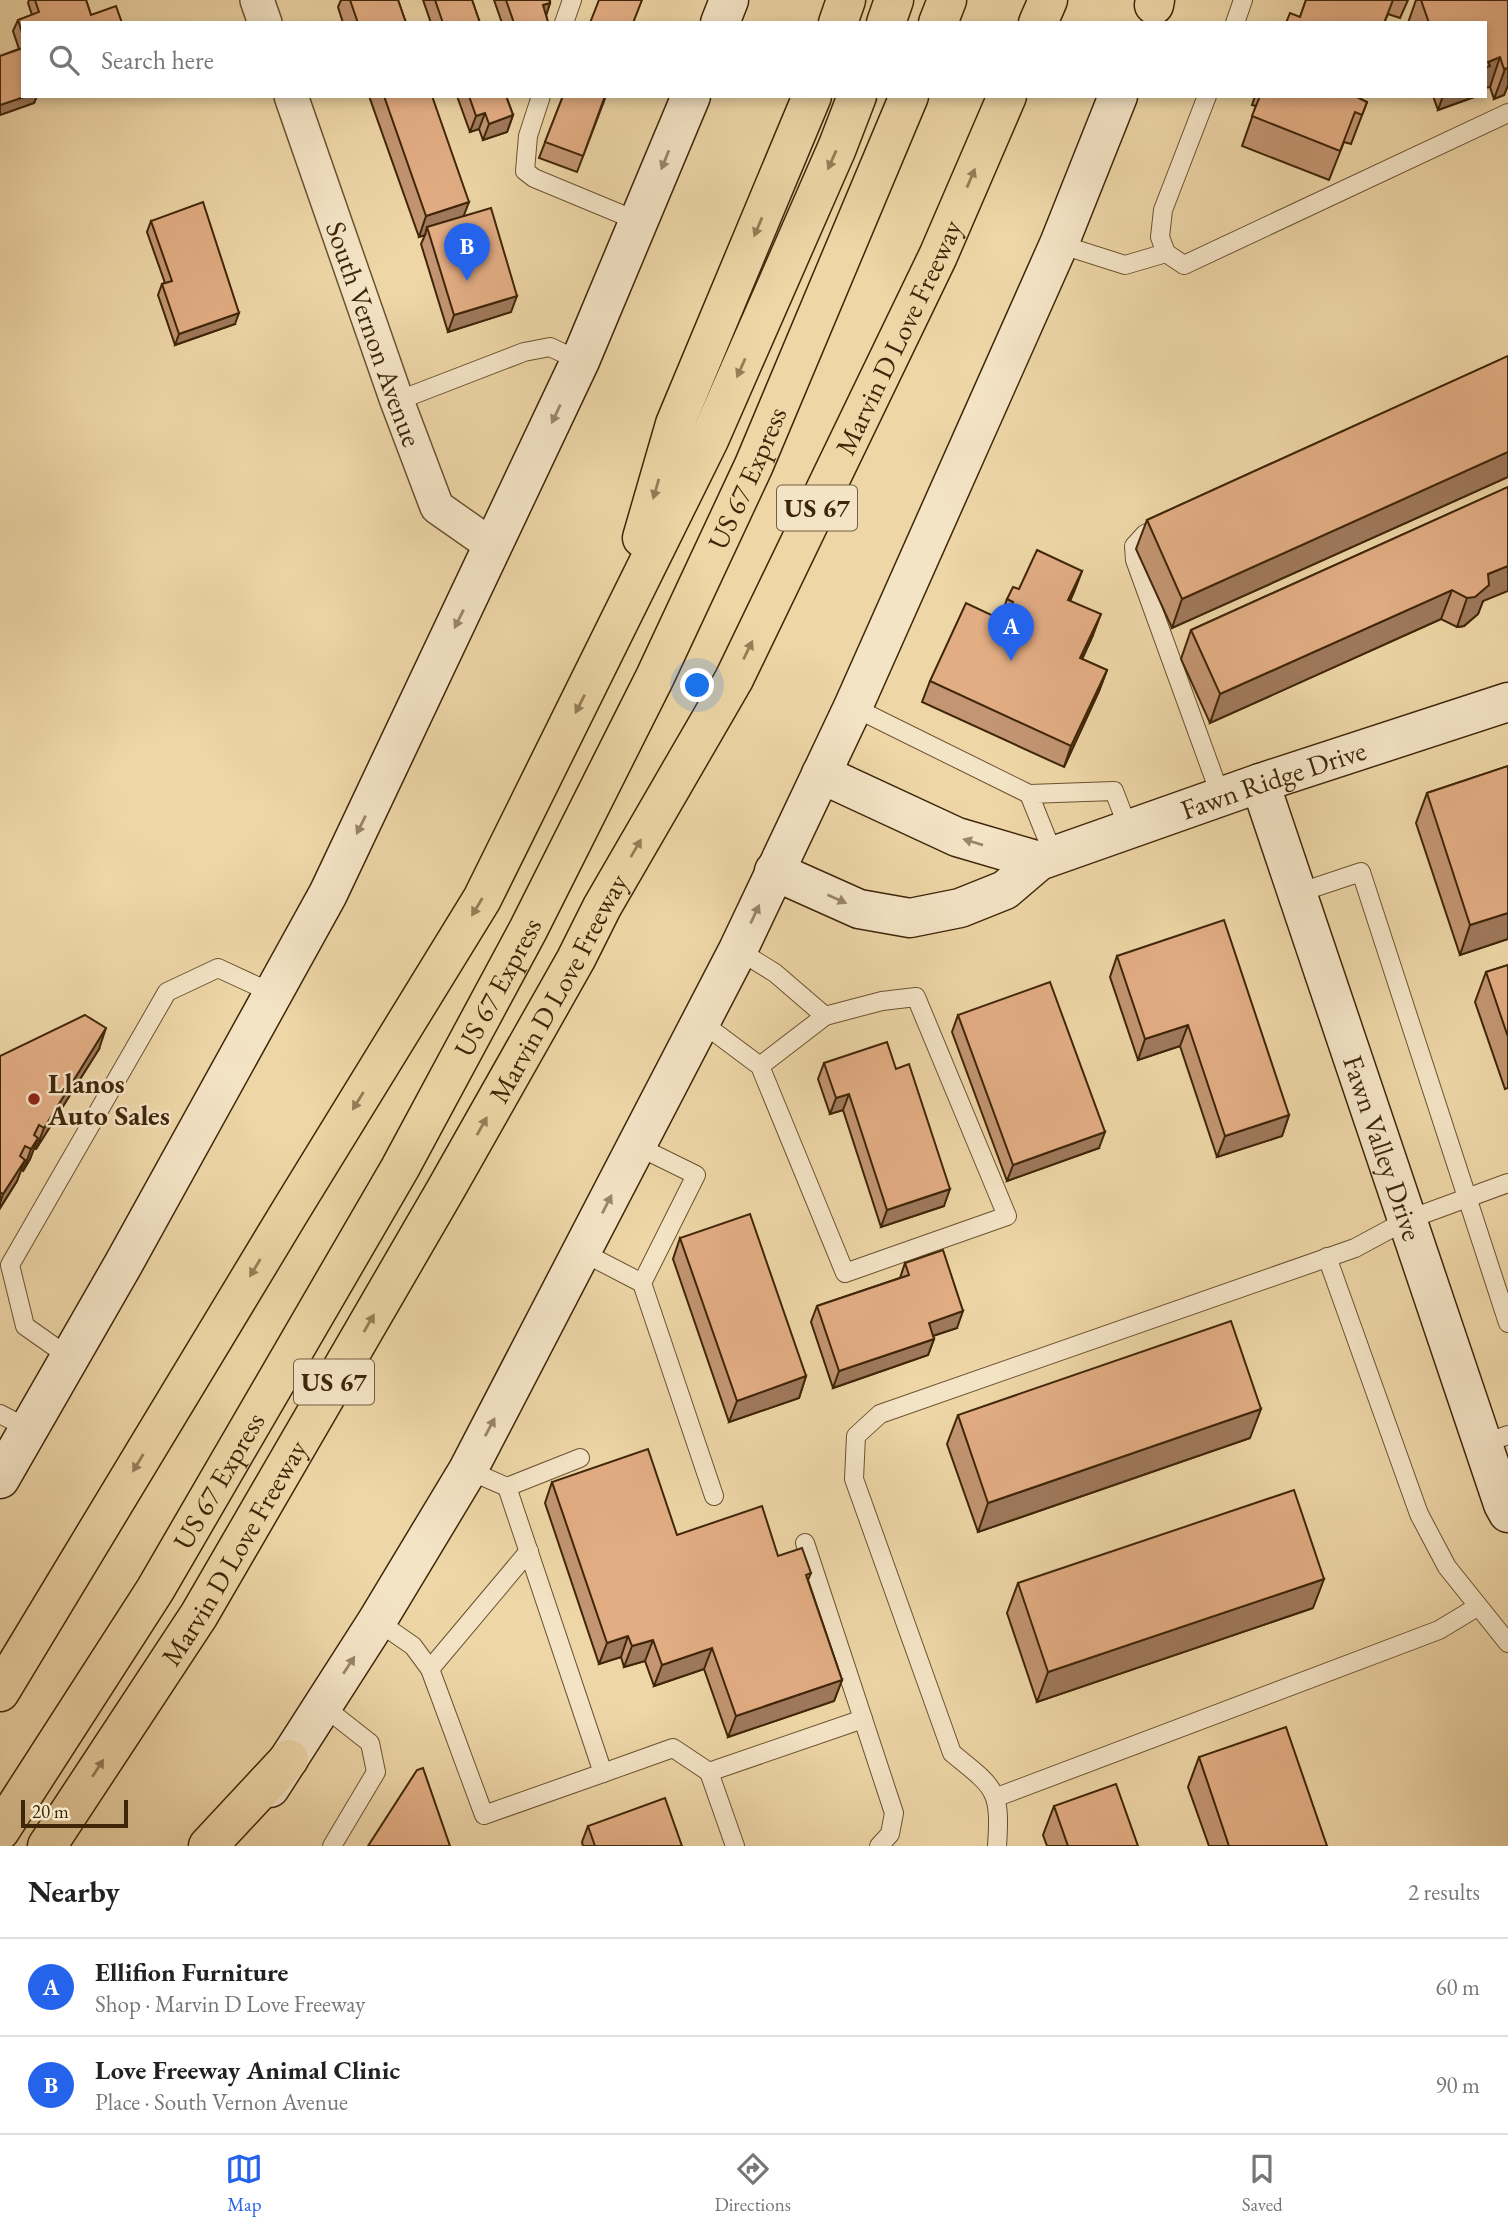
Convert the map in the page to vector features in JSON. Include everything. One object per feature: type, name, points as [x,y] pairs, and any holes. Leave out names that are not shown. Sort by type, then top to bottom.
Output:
[{"type":"highway","points":[[839,21],[846,0]]},
{"type":"highway","points":[[887,21],[894,0]]},
{"type":"highway","points":[[939,21],[947,0]]},
{"type":"highway","points":[[1039,21],[1048,0]]},
{"type":"highway","points":[[611,643],[675,424],[811,98]]},
{"type":"highway","points":[[0,1692],[290,1210],[482,899],[611,643],[709,440],[837,148],[856,98]]},
{"type":"highway","name":"US 67 Express","points":[[0,1831],[155,1590],[400,1168],[528,930],[655,677],[754,465],[908,98]]},
{"type":"highway","name":"Marvin D Love Freeway","points":[[47,1846],[219,1580],[446,1189],[576,959],[602,906],[734,680],[937,256],[1006,98]]},
{"type":"highway","points":[[0,1638],[53,1602]]},
{"type":"highway","points":[[208,1846],[289,1759]]},
{"type":"main road","points":[[721,21],[729,0]]},
{"type":"main road","points":[[0,1479],[14,1421],[69,1357],[328,894],[580,361],[690,98]]},
{"type":"main road","points":[[233,1846],[377,1621],[468,1471],[738,950],[853,707],[1059,244],[1117,98]]},
{"type":"main road","name":"Fawn Ridge Drive","points":[[774,871],[859,909],[910,918],[960,908],[1004,890],[1046,859],[1260,783],[1508,702]]},
{"type":"main road","points":[[821,774],[957,837],[1046,859]]},
{"type":"main road","name":"Fawn Valley Drive","points":[[1260,783],[1408,1220],[1495,1440],[1508,1513]]},
{"type":"street","points":[[257,0],[264,21]]},
{"type":"street","name":"South Vernon Avenue","points":[[292,98],[397,401],[437,507],[494,547]]},
{"type":"lane","points":[[565,21],[572,0]]},
{"type":"lane","points":[[1236,21],[1243,0]]},
{"type":"lane","points":[[540,98],[528,136],[525,171],[534,178],[640,222]]},
{"type":"lane","points":[[1206,98],[1163,210],[1160,237],[1166,253],[1184,265],[1508,113]]},
{"type":"lane","points":[[1059,244],[1125,265],[1166,253]]},
{"type":"lane","points":[[397,401],[524,352],[550,347],[580,361]]},
{"type":"lane","points":[[1170,522],[1139,539],[1134,546],[1135,560],[1221,797]]},
{"type":"lane","points":[[853,707],[1029,794],[1114,791],[1129,830]]},
{"type":"lane","points":[[1029,794],[1046,859]]},
{"type":"lane","points":[[1298,893],[1361,872],[1465,1198],[1508,1323]]},
{"type":"lane","points":[[738,950],[775,973],[825,1016]]},
{"type":"lane","points":[[69,1357],[25,1325],[10,1265],[167,992],[218,968],[272,993]]},
{"type":"lane","points":[[701,1023],[760,1066],[845,1273],[1007,1216],[916,998],[882,1001],[825,1016],[760,1066]]},
{"type":"lane","points":[[637,1146],[696,1175],[642,1283]]},
{"type":"lane","points":[[997,1846],[997,1797],[983,1779],[952,1754],[854,1479],[856,1436],[880,1414],[1355,1248],[1408,1220],[1508,1183]]},
{"type":"lane","points":[[582,1252],[642,1283],[714,1496]]},
{"type":"lane","points":[[1327,1257],[1419,1514],[1447,1567],[1508,1643]]},
{"type":"lane","points":[[468,1471],[508,1487],[580,1458]]},
{"type":"lane","points":[[508,1487],[603,1773]]},
{"type":"lane","points":[[805,1543],[894,1813],[890,1834],[879,1846]]},
{"type":"lane","points":[[430,1669],[528,1551]]},
{"type":"lane","points":[[997,1797],[1439,1630],[1477,1607]]},
{"type":"lane","points":[[377,1621],[413,1646],[430,1669],[484,1815],[673,1748],[709,1772],[735,1846]]},
{"type":"lane","points":[[323,1706],[370,1743],[376,1772],[332,1846]]},
{"type":"lane","points":[[709,1772],[863,1719]]},
{"type":"building","points":[[35,0],[86,0],[91,15],[116,6],[121,21],[21,21],[21,30],[18,20],[39,12]]},
{"type":"building","points":[[350,0],[398,0],[405,21],[357,21]]},
{"type":"building","points":[[435,0],[472,0],[479,21],[442,21]]},
{"type":"building","points":[[506,0],[549,0],[550,3],[543,5],[548,21],[513,21]]},
{"type":"building","points":[[599,0],[642,0],[634,21],[591,21]]},
{"type":"building","points":[[1306,0],[1393,0],[1385,21],[1287,21],[1290,13],[1300,17]]},
{"type":"building","points":[[1421,0],[1508,0],[1508,68],[1504,69],[1500,57],[1488,62],[1490,66],[1487,67],[1487,21],[1428,21]]},
{"type":"building","points":[[21,49],[21,98],[0,105],[0,56]]},
{"type":"building","points":[[385,98],[433,98],[469,202],[426,216]]},
{"type":"building","points":[[470,98],[507,98],[513,115],[489,124],[485,113],[476,116]]},
{"type":"building","points":[[562,98],[604,98],[583,156],[545,142]]},
{"type":"building","points":[[1259,98],[1359,98],[1367,102],[1362,115],[1355,112],[1340,151],[1252,116]]},
{"type":"building","points":[[203,202],[239,313],[179,334],[162,284],[172,281],[151,221]]},
{"type":"building","points":[[491,208],[517,296],[454,315],[427,227]]},
{"type":"building","points":[[1508,356],[1508,452],[1182,599],[1147,520]]},
{"type":"building","points":[[1508,487],[1508,566],[1488,574],[1489,585],[1475,597],[1467,598],[1452,590],[1220,694],[1191,630]]},
{"type":"building","points":[[1037,550],[1082,571],[1068,600],[1101,614],[1080,658],[1107,670],[1071,746],[930,681],[966,603],[1004,621],[1013,602],[1007,599],[1013,587],[1019,589]]},
{"type":"building","points":[[1508,766],[1508,913],[1470,925],[1427,793]]},
{"type":"building","points":[[1224,920],[1289,1115],[1225,1136],[1188,1025],[1145,1039],[1117,956]]},
{"type":"building","points":[[1508,965],[1508,1037],[1486,972]]},
{"type":"building","points":[[1050,982],[1105,1132],[1013,1165],[958,1015]]},
{"type":"building","name":"Llanos Auto Sales","points":[[85,1015],[106,1028],[44,1128],[39,1125],[34,1135],[38,1138],[31,1149],[25,1146],[20,1156],[25,1160],[3,1194],[0,1192],[0,1056]]},
{"type":"building","points":[[887,1042],[896,1069],[909,1064],[950,1189],[887,1210],[849,1094],[836,1098],[824,1063]]},
{"type":"building","points":[[750,1214],[806,1376],[737,1401],[680,1238]]},
{"type":"building","points":[[943,1250],[963,1311],[929,1323],[934,1339],[839,1371],[817,1306],[909,1275],[905,1263]]},
{"type":"building","points":[[1231,1321],[1261,1409],[988,1503],[958,1415]]},
{"type":"building","points":[[648,1449],[677,1535],[762,1506],[778,1556],[802,1548],[811,1573],[806,1575],[842,1680],[736,1716],[712,1648],[662,1665],[653,1640],[632,1646],[628,1636],[607,1643],[552,1482]]},
{"type":"building","points":[[1294,1490],[1324,1579],[1048,1672],[1018,1583]]},
{"type":"building","points":[[1286,1727],[1327,1846],[1229,1846],[1199,1757]]},
{"type":"building","points":[[423,1768],[450,1846],[368,1846],[417,1770]]},
{"type":"building","points":[[1116,1784],[1138,1846],[1068,1846],[1054,1806]]},
{"type":"building","points":[[665,1798],[682,1846],[595,1846],[588,1826]]},
{"type":"place","name":"Love Freeway Animal Clinic","points":[[467,281]]},
{"type":"place","name":"Ellifion Furniture","points":[[1011,661]]},
{"type":"place","name":"Llanos Auto Sales","points":[[34,1099]]}]
